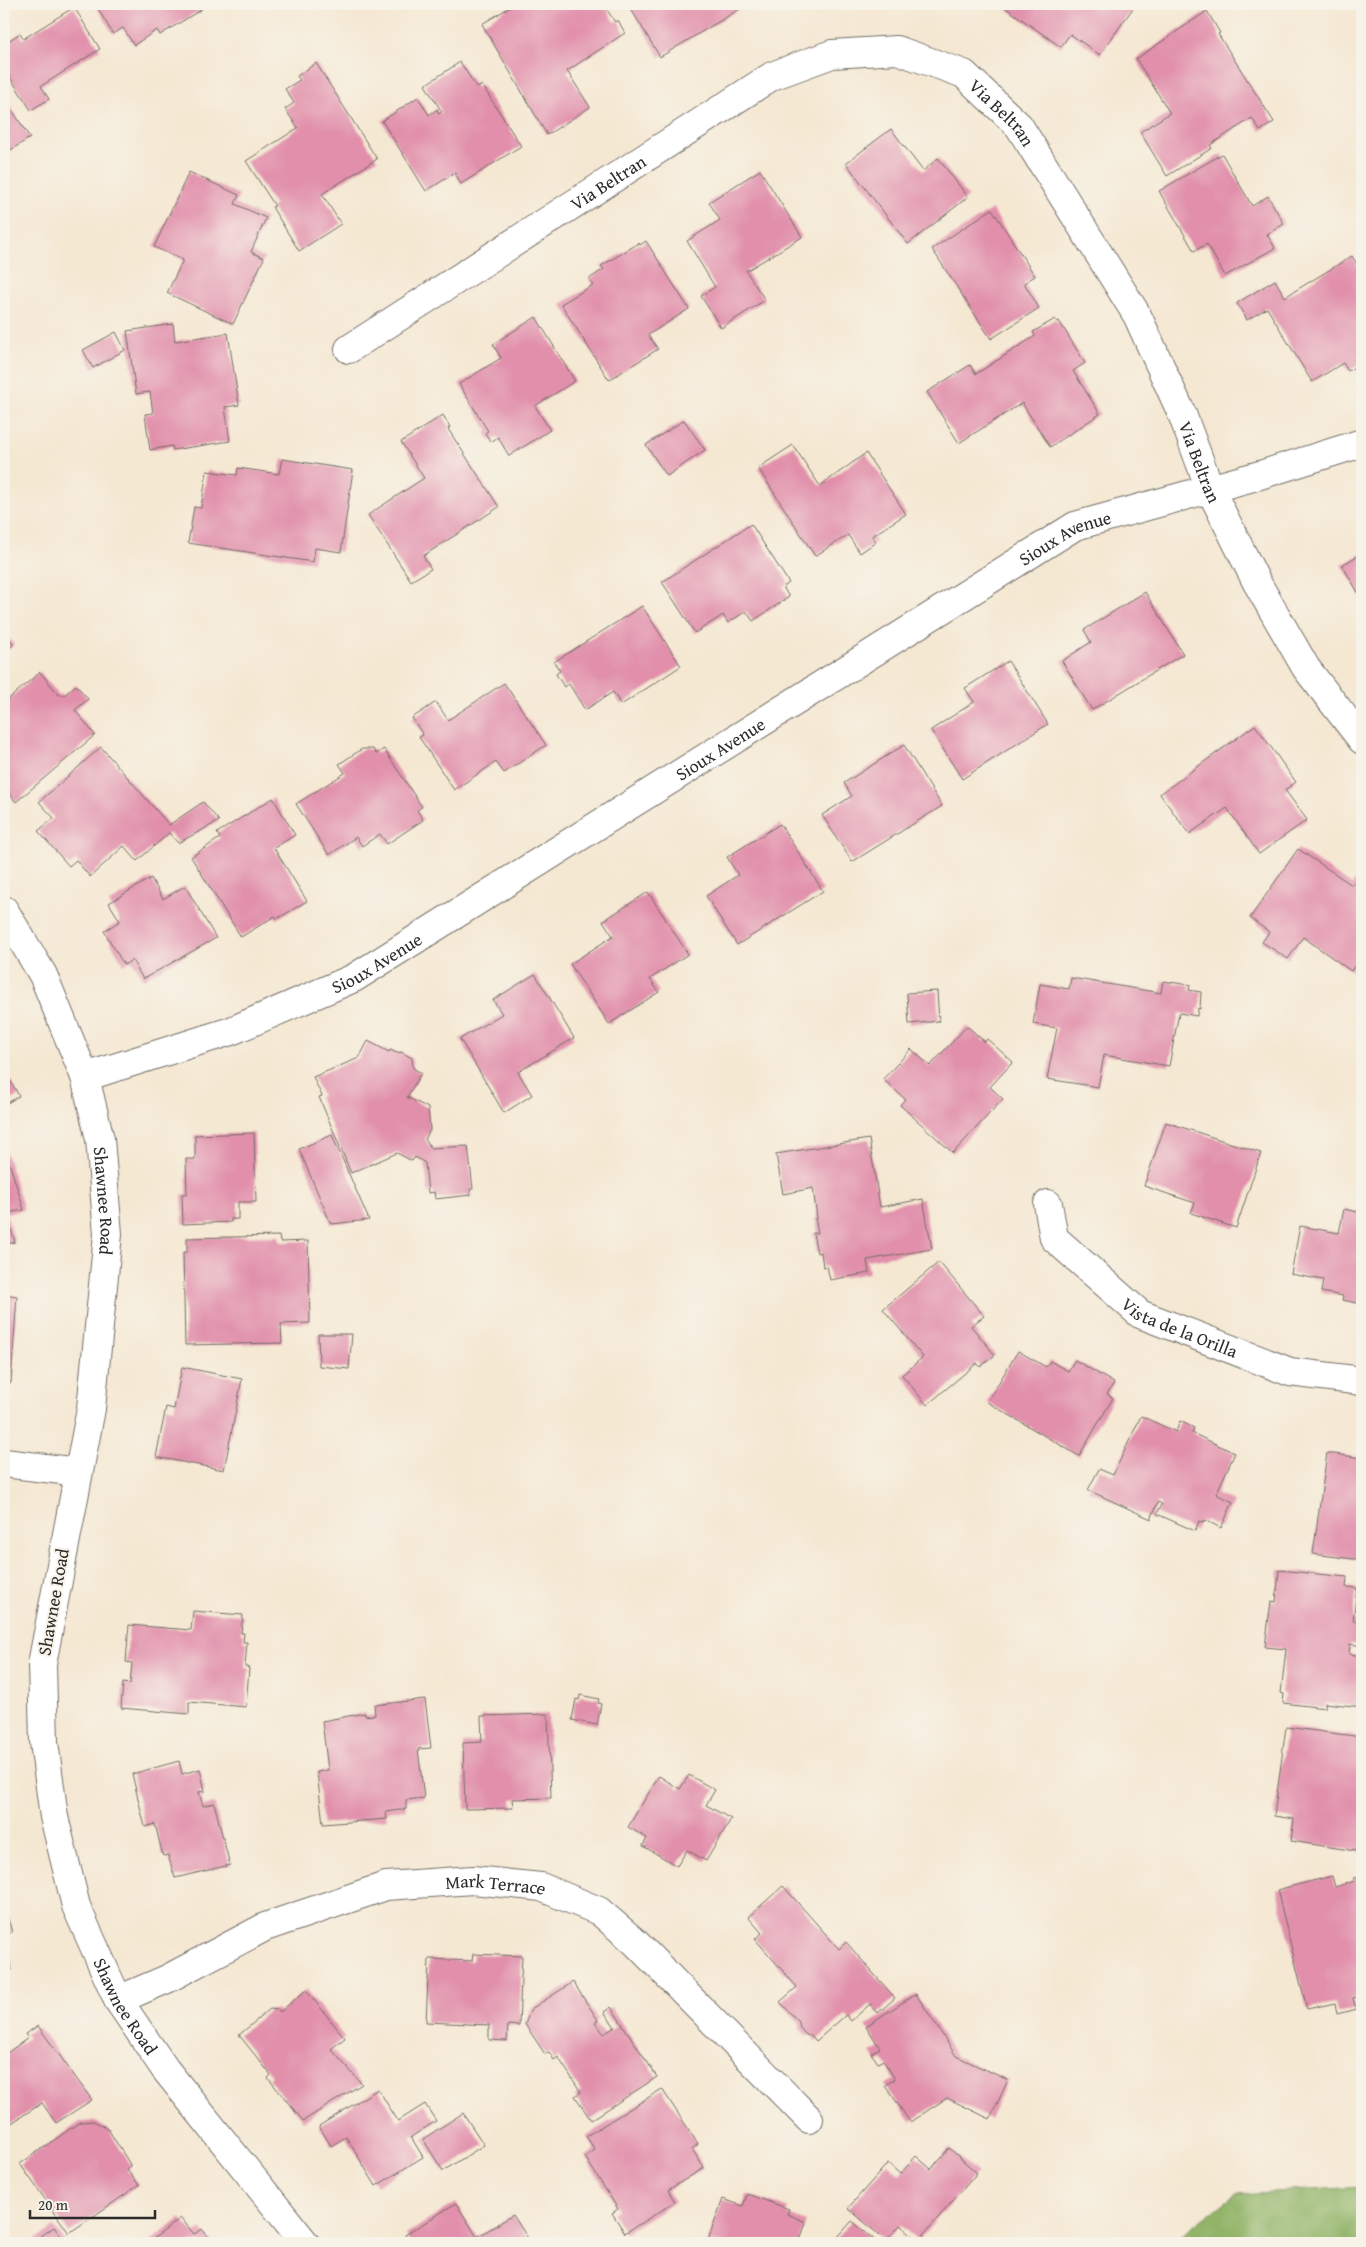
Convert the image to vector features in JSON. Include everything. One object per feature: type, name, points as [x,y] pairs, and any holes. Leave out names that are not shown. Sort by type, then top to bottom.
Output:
[{"type":"street","name":"Via Beltran","points":[[349,349],[772,76],[832,54],[897,50],[964,74],[1019,126],[1137,316],[1182,414],[1210,489],[1256,581],[1306,668],[1362,740]]},
{"type":"street","name":"Sioux Avenue","points":[[85,1077],[231,1031],[354,978],[1075,526],[1210,489],[1362,443]]},
{"type":"street","name":"Shawnee Road","points":[[4,910],[43,975],[85,1077],[100,1139],[108,1234],[90,1409],[42,1664],[44,1742],[54,1817],[76,1906],[118,2000],[164,2069],[305,2243]]},
{"type":"street","name":"Vista de la Orilla","points":[[1048,1204],[1054,1238],[1140,1314],[1290,1372],[1362,1381]]},
{"type":"street","points":[[4,1463],[78,1472]]},
{"type":"street","name":"Mark Terrace","points":[[118,2000],[167,1979],[266,1927],[386,1886],[473,1880],[541,1887],[599,1911],[635,1942],[809,2119]]},
{"type":"green space","points":[[1362,2187],[1362,2243],[1172,2243],[1236,2194]]},
{"type":"building","points":[[95,4],[199,4],[202,9],[160,35],[157,30],[134,45],[123,28],[113,34]]},
{"type":"building","points":[[515,4],[603,4],[615,22],[618,20],[625,33],[567,71],[590,107],[547,135],[482,24]]},
{"type":"building","points":[[628,4],[748,4],[660,57]]},
{"type":"building","points":[[1000,4],[1127,4],[1133,8],[1100,55],[1070,34],[1061,47]]},
{"type":"building","points":[[74,7],[100,49],[41,86],[49,99],[31,110],[4,68],[4,44],[20,33],[23,39]]},
{"type":"building","points":[[1207,11],[1220,33],[1218,34],[1274,122],[1260,131],[1252,118],[1210,145],[1212,148],[1167,176],[1140,132],[1170,113],[1136,59]]},
{"type":"building","points":[[460,62],[477,88],[482,85],[521,146],[461,184],[455,173],[426,191],[382,121],[418,97],[429,115],[437,109],[439,114],[442,112],[425,85]]},
{"type":"building","points":[[316,63],[377,159],[322,194],[341,224],[299,251],[272,207],[275,206],[246,161],[298,128],[285,109],[294,103],[285,89],[300,80],[297,76]]},
{"type":"building","points":[[4,97],[30,138],[4,154]]},
{"type":"building","points":[[891,129],[923,171],[938,158],[968,197],[908,244],[846,163]]},
{"type":"building","points":[[1222,154],[1252,206],[1268,196],[1284,224],[1267,234],[1275,248],[1225,276],[1207,244],[1194,251],[1159,191]]},
{"type":"building","points":[[760,170],[802,237],[746,271],[765,300],[721,328],[701,296],[715,287],[687,241],[720,220],[709,202]]},
{"type":"building","points":[[189,172],[239,195],[235,204],[266,218],[251,252],[264,258],[233,324],[167,293],[183,260],[154,247]]},
{"type":"building","points":[[992,209],[1035,276],[1024,283],[1039,308],[991,339],[932,249]]},
{"type":"building","points":[[646,241],[689,309],[648,335],[658,349],[609,380],[561,304],[593,285],[589,279],[604,269],[601,266],[639,243],[640,245]]},
{"type":"building","points":[[1352,256],[1362,273],[1362,363],[1348,371],[1343,363],[1312,382],[1267,308],[1247,320],[1237,303],[1275,280],[1285,297]]},
{"type":"building","points":[[536,317],[575,381],[535,406],[550,430],[509,456],[498,437],[491,442],[485,433],[488,431],[459,384],[501,358],[493,344]]},
{"type":"building","points":[[1055,319],[1057,322],[1059,321],[1085,363],[1073,371],[1100,414],[1050,447],[1022,403],[959,443],[927,392],[970,365],[976,374],[1035,336],[1033,332]]},
{"type":"building","points":[[173,324],[175,341],[228,333],[239,405],[225,407],[230,441],[173,450],[172,446],[150,450],[145,414],[153,413],[150,392],[136,394],[127,331]]},
{"type":"building","points":[[116,332],[125,350],[93,368],[83,350]]},
{"type":"building","points":[[443,415],[450,427],[448,429],[499,507],[423,556],[431,569],[411,581],[368,515],[424,478],[401,442]]},
{"type":"building","points":[[684,420],[705,450],[667,476],[646,445]]},
{"type":"building","points":[[793,445],[820,486],[866,453],[906,514],[872,536],[876,542],[860,553],[848,535],[815,556],[758,468]]},
{"type":"building","points":[[282,459],[353,470],[341,552],[315,548],[313,562],[188,543],[194,507],[201,508],[207,471],[237,475],[238,468],[279,474]]},
{"type":"building","points":[[751,524],[789,583],[783,587],[789,597],[753,621],[746,611],[728,623],[723,615],[695,633],[662,582]]},
{"type":"building","points":[[1362,553],[1362,599],[1342,565]]},
{"type":"building","points":[[1145,592],[1183,654],[1092,710],[1062,661],[1091,642],[1084,630]]},
{"type":"building","points":[[642,606],[681,666],[621,705],[613,692],[585,710],[569,684],[564,687],[556,674],[560,671],[554,662]]},
{"type":"building","points":[[4,634],[14,644],[4,654]]},
{"type":"building","points":[[1008,661],[1048,724],[962,779],[931,730],[974,702],[965,688]]},
{"type":"building","points":[[40,672],[59,695],[63,696],[76,685],[88,699],[75,710],[95,735],[16,802],[4,787],[4,703]]},
{"type":"building","points":[[504,683],[546,745],[504,773],[496,762],[454,790],[419,737],[423,735],[412,718],[436,702],[448,720]]},
{"type":"building","points":[[1255,725],[1296,782],[1285,790],[1307,820],[1259,854],[1227,808],[1189,834],[1160,794]]},
{"type":"building","points":[[904,745],[942,806],[852,862],[822,815],[852,796],[844,783]]},
{"type":"building","points":[[101,747],[169,825],[203,802],[219,821],[178,843],[169,833],[137,861],[124,846],[90,877],[76,860],[69,866],[38,831],[54,818],[39,802]]},
{"type":"building","points":[[362,749],[373,749],[376,754],[384,749],[422,807],[417,810],[423,820],[387,844],[380,834],[362,846],[356,837],[329,855],[296,804],[345,773],[339,764]]},
{"type":"building","points":[[273,798],[295,835],[274,848],[307,901],[277,919],[275,916],[241,937],[191,857],[220,838],[217,833]]},
{"type":"building","points":[[780,824],[823,891],[737,945],[706,896],[738,875],[727,857]]},
{"type":"building","points":[[1298,849],[1352,885],[1362,870],[1362,955],[1351,971],[1303,937],[1288,959],[1262,942],[1269,932],[1250,918]]},
{"type":"building","points":[[151,878],[163,899],[185,886],[216,938],[143,979],[132,960],[124,965],[104,931],[120,921],[109,903]]},
{"type":"building","points":[[648,892],[688,954],[650,979],[659,992],[609,1024],[570,964],[613,936],[603,921]]},
{"type":"building","points":[[535,974],[574,1038],[518,1072],[532,1095],[504,1113],[460,1039],[502,1014],[493,1000]]},
{"type":"building","points":[[1071,978],[1161,993],[1163,981],[1190,985],[1189,990],[1201,992],[1200,1009],[1198,1008],[1197,1016],[1179,1013],[1169,1066],[1104,1055],[1098,1087],[1047,1079],[1057,1028],[1033,1024],[1040,984],[1069,989]]},
{"type":"building","points":[[937,991],[939,1021],[909,1024],[907,993]]},
{"type":"building","points":[[967,1026],[985,1042],[987,1039],[1013,1062],[990,1087],[1003,1099],[953,1153],[900,1105],[905,1099],[883,1079],[911,1049],[930,1066]]},
{"type":"building","points":[[368,1041],[389,1052],[390,1050],[397,1053],[401,1052],[412,1058],[413,1068],[421,1073],[407,1097],[428,1108],[430,1130],[425,1139],[431,1148],[468,1146],[473,1189],[470,1189],[471,1195],[435,1199],[434,1192],[428,1193],[425,1163],[415,1157],[412,1161],[397,1153],[351,1173],[319,1097],[322,1096],[313,1077],[359,1058]]},
{"type":"building","points":[[4,1069],[19,1096],[4,1105]]},
{"type":"building","points":[[1166,1122],[1261,1153],[1236,1228],[1191,1213],[1195,1203],[1144,1186]]},
{"type":"building","points":[[254,1133],[256,1202],[238,1202],[238,1219],[231,1219],[231,1222],[183,1224],[182,1194],[187,1194],[186,1159],[195,1159],[195,1135]]},
{"type":"building","points":[[332,1135],[369,1220],[331,1224],[299,1149]]},
{"type":"building","points":[[869,1139],[880,1207],[923,1199],[932,1249],[867,1260],[869,1273],[830,1280],[827,1266],[823,1267],[821,1252],[817,1253],[813,1233],[818,1233],[813,1188],[783,1194],[776,1154]]},
{"type":"building","points":[[4,1146],[24,1210],[6,1213],[15,1242],[4,1245]]},
{"type":"building","points":[[1362,1196],[1362,1304],[1342,1300],[1343,1296],[1321,1292],[1323,1280],[1291,1274],[1300,1226],[1339,1233],[1344,1209],[1358,1212]]},
{"type":"building","points":[[279,1236],[280,1242],[308,1241],[310,1323],[281,1324],[282,1343],[185,1345],[183,1252],[187,1252],[187,1238]]},
{"type":"building","points":[[939,1262],[984,1316],[971,1326],[995,1355],[980,1367],[977,1363],[927,1405],[902,1375],[923,1357],[883,1309]]},
{"type":"building","points":[[4,1294],[17,1296],[11,1383],[4,1382]]},
{"type":"building","points":[[318,1334],[352,1334],[349,1369],[319,1366]]},
{"type":"building","points":[[1018,1351],[1046,1367],[1050,1361],[1068,1371],[1075,1360],[1114,1383],[1107,1394],[1113,1398],[1079,1456],[987,1402]]},
{"type":"building","points":[[182,1367],[242,1379],[224,1470],[156,1457],[166,1407],[174,1409]]},
{"type":"building","points":[[1141,1416],[1176,1432],[1180,1421],[1194,1428],[1192,1433],[1235,1453],[1216,1494],[1233,1502],[1221,1528],[1205,1520],[1203,1522],[1199,1521],[1195,1531],[1157,1514],[1162,1504],[1158,1502],[1151,1519],[1088,1490],[1099,1469],[1113,1475]]},
{"type":"building","points":[[1327,1453],[1362,1458],[1362,1560],[1313,1554]]},
{"type":"building","points":[[1279,1570],[1347,1577],[1346,1587],[1357,1588],[1353,1621],[1362,1622],[1362,1646],[1350,1644],[1349,1654],[1362,1656],[1362,1707],[1325,1703],[1325,1708],[1283,1703],[1284,1694],[1281,1693],[1286,1649],[1265,1647],[1271,1601],[1276,1602]]},
{"type":"building","points":[[193,1611],[243,1615],[241,1633],[244,1633],[243,1642],[247,1642],[245,1667],[249,1668],[246,1707],[189,1702],[189,1714],[121,1708],[123,1683],[130,1684],[132,1663],[126,1662],[129,1625],[191,1630]]},
{"type":"building","points":[[580,1695],[599,1699],[598,1703],[601,1704],[597,1725],[572,1720],[576,1699],[579,1700]]},
{"type":"building","points":[[425,1699],[431,1748],[418,1749],[424,1798],[406,1800],[406,1809],[386,1812],[387,1819],[323,1824],[317,1772],[328,1770],[322,1721],[365,1713],[365,1716],[375,1715],[374,1705]]},
{"type":"building","points":[[548,1714],[551,1798],[512,1799],[513,1808],[465,1809],[463,1743],[482,1742],[481,1716]]},
{"type":"building","points":[[1286,1727],[1362,1737],[1360,1778],[1362,1779],[1362,1852],[1291,1841],[1294,1819],[1274,1816]]},
{"type":"building","points":[[179,1761],[182,1774],[200,1769],[205,1791],[199,1792],[203,1806],[214,1803],[230,1865],[175,1878],[168,1855],[163,1856],[155,1824],[145,1827],[132,1774]]},
{"type":"building","points":[[689,1775],[715,1790],[706,1805],[731,1819],[706,1861],[687,1850],[677,1866],[643,1846],[647,1838],[628,1827],[659,1776],[680,1789]]},
{"type":"building","points":[[1362,1875],[1362,1996],[1353,1998],[1356,2009],[1337,2014],[1335,2003],[1307,2009],[1277,1890],[1332,1876],[1335,1887],[1355,1881],[1354,1878]]},
{"type":"building","points":[[783,1886],[839,1949],[846,1942],[895,1998],[878,2013],[870,2004],[851,2021],[846,2015],[816,2041],[811,2035],[806,2035],[800,2028],[799,2022],[780,2002],[797,1987],[755,1939],[762,1933],[748,1917]]},
{"type":"building","points":[[4,1906],[12,1932],[4,1935]]},
{"type":"building","points":[[4,1942],[12,1970],[4,1972]]},
{"type":"building","points":[[473,1954],[522,1956],[519,2026],[508,2025],[507,2041],[489,2040],[489,2025],[426,2022],[429,1959],[472,1961]]},
{"type":"building","points":[[573,1982],[598,2020],[595,2022],[604,2034],[615,2027],[604,2012],[611,2007],[657,2077],[591,2120],[575,2096],[581,2092],[558,2057],[554,2060],[549,2052],[545,2054],[525,2024],[531,2009]]},
{"type":"building","points":[[306,1990],[345,2038],[331,2049],[362,2084],[303,2121],[268,2078],[271,2075],[239,2035],[270,2009],[279,2010],[280,2012]]},
{"type":"building","points":[[916,1994],[956,2056],[1008,2080],[990,2119],[947,2098],[910,2122],[885,2085],[895,2079],[883,2060],[878,2063],[871,2053],[880,2048],[866,2026]]},
{"type":"building","points":[[38,2026],[92,2100],[56,2123],[42,2103],[4,2128],[4,2055],[28,2038],[25,2034]]},
{"type":"building","points":[[378,2089],[398,2121],[425,2104],[436,2121],[411,2137],[423,2157],[376,2186],[346,2137],[331,2146],[319,2126]]},
{"type":"building","points":[[662,2089],[698,2144],[692,2149],[704,2168],[668,2190],[675,2202],[625,2233],[612,2213],[618,2209],[585,2157],[595,2150],[586,2136]]},
{"type":"building","points":[[463,2113],[484,2145],[443,2171],[423,2139]]},
{"type":"building","points":[[94,2121],[108,2129],[131,2166],[127,2170],[139,2185],[69,2233],[20,2164],[80,2122]]},
{"type":"building","points":[[949,2148],[977,2173],[918,2241],[900,2225],[886,2241],[848,2208],[888,2163],[900,2174],[916,2156],[931,2169]]},
{"type":"building","points":[[747,2194],[789,2209],[787,2214],[806,2222],[799,2243],[707,2243],[723,2199],[743,2206]]},
{"type":"building","points":[[456,2203],[477,2237],[513,2215],[531,2243],[411,2243],[405,2235]]},
{"type":"building","points":[[181,2218],[194,2234],[202,2229],[213,2243],[148,2243]]},
{"type":"building","points":[[852,2221],[878,2243],[839,2243],[836,2239]]},
{"type":"building","points":[[54,2227],[66,2243],[31,2243]]}]
